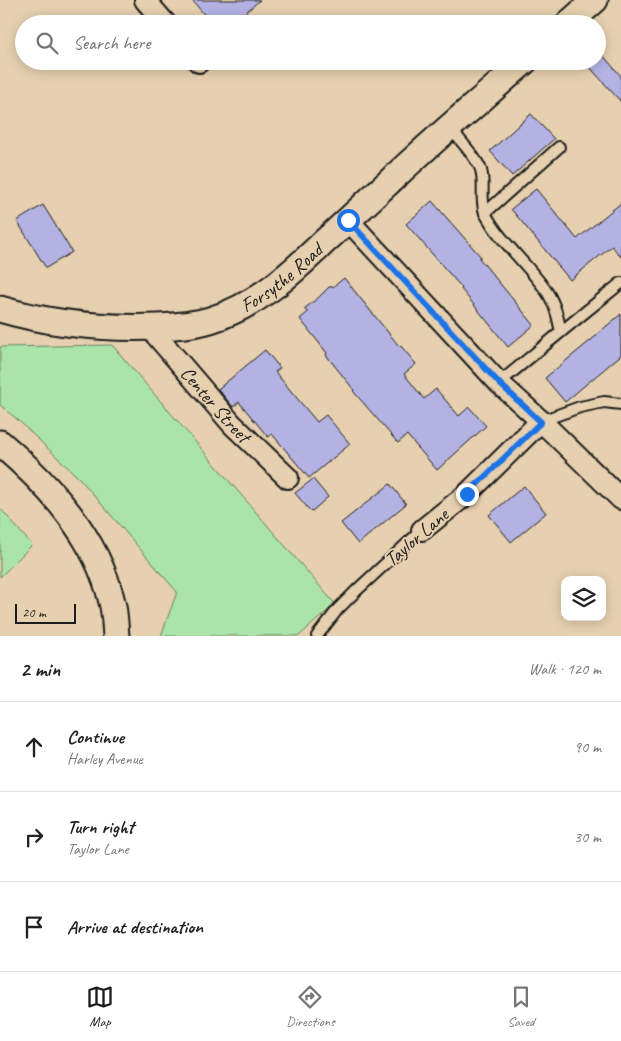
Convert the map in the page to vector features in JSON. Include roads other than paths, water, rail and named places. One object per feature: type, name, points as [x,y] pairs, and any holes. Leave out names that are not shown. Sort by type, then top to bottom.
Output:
[{"type":"street","points":[[145,0],[158,15]]},
{"type":"street","points":[[578,15],[595,0]]},
{"type":"street","name":"Forsythe Road","points":[[0,309],[30,317],[64,322],[105,326],[149,327],[191,325],[210,320],[242,307],[276,285],[390,180],[515,70]]},
{"type":"street","points":[[348,220],[499,383],[621,499]]},
{"type":"street","name":"Center Street","points":[[149,327],[232,424],[288,478]]},
{"type":"street","name":"Taylor Lane","points":[[422,530],[467,494],[541,422]]},
{"type":"street","points":[[0,442],[57,499],[90,545],[109,589],[113,604],[116,636]]},
{"type":"lane","points":[[450,128],[481,169],[484,213],[493,228],[547,292],[554,305],[560,332]]},
{"type":"lane","points":[[484,213],[559,147]]},
{"type":"lane","points":[[499,383],[621,284]]},
{"type":"lane","points":[[541,422],[580,407],[604,402],[621,404]]},
{"type":"lane","name":"Taylor Lane","points":[[317,636],[338,609],[422,530]]}]
